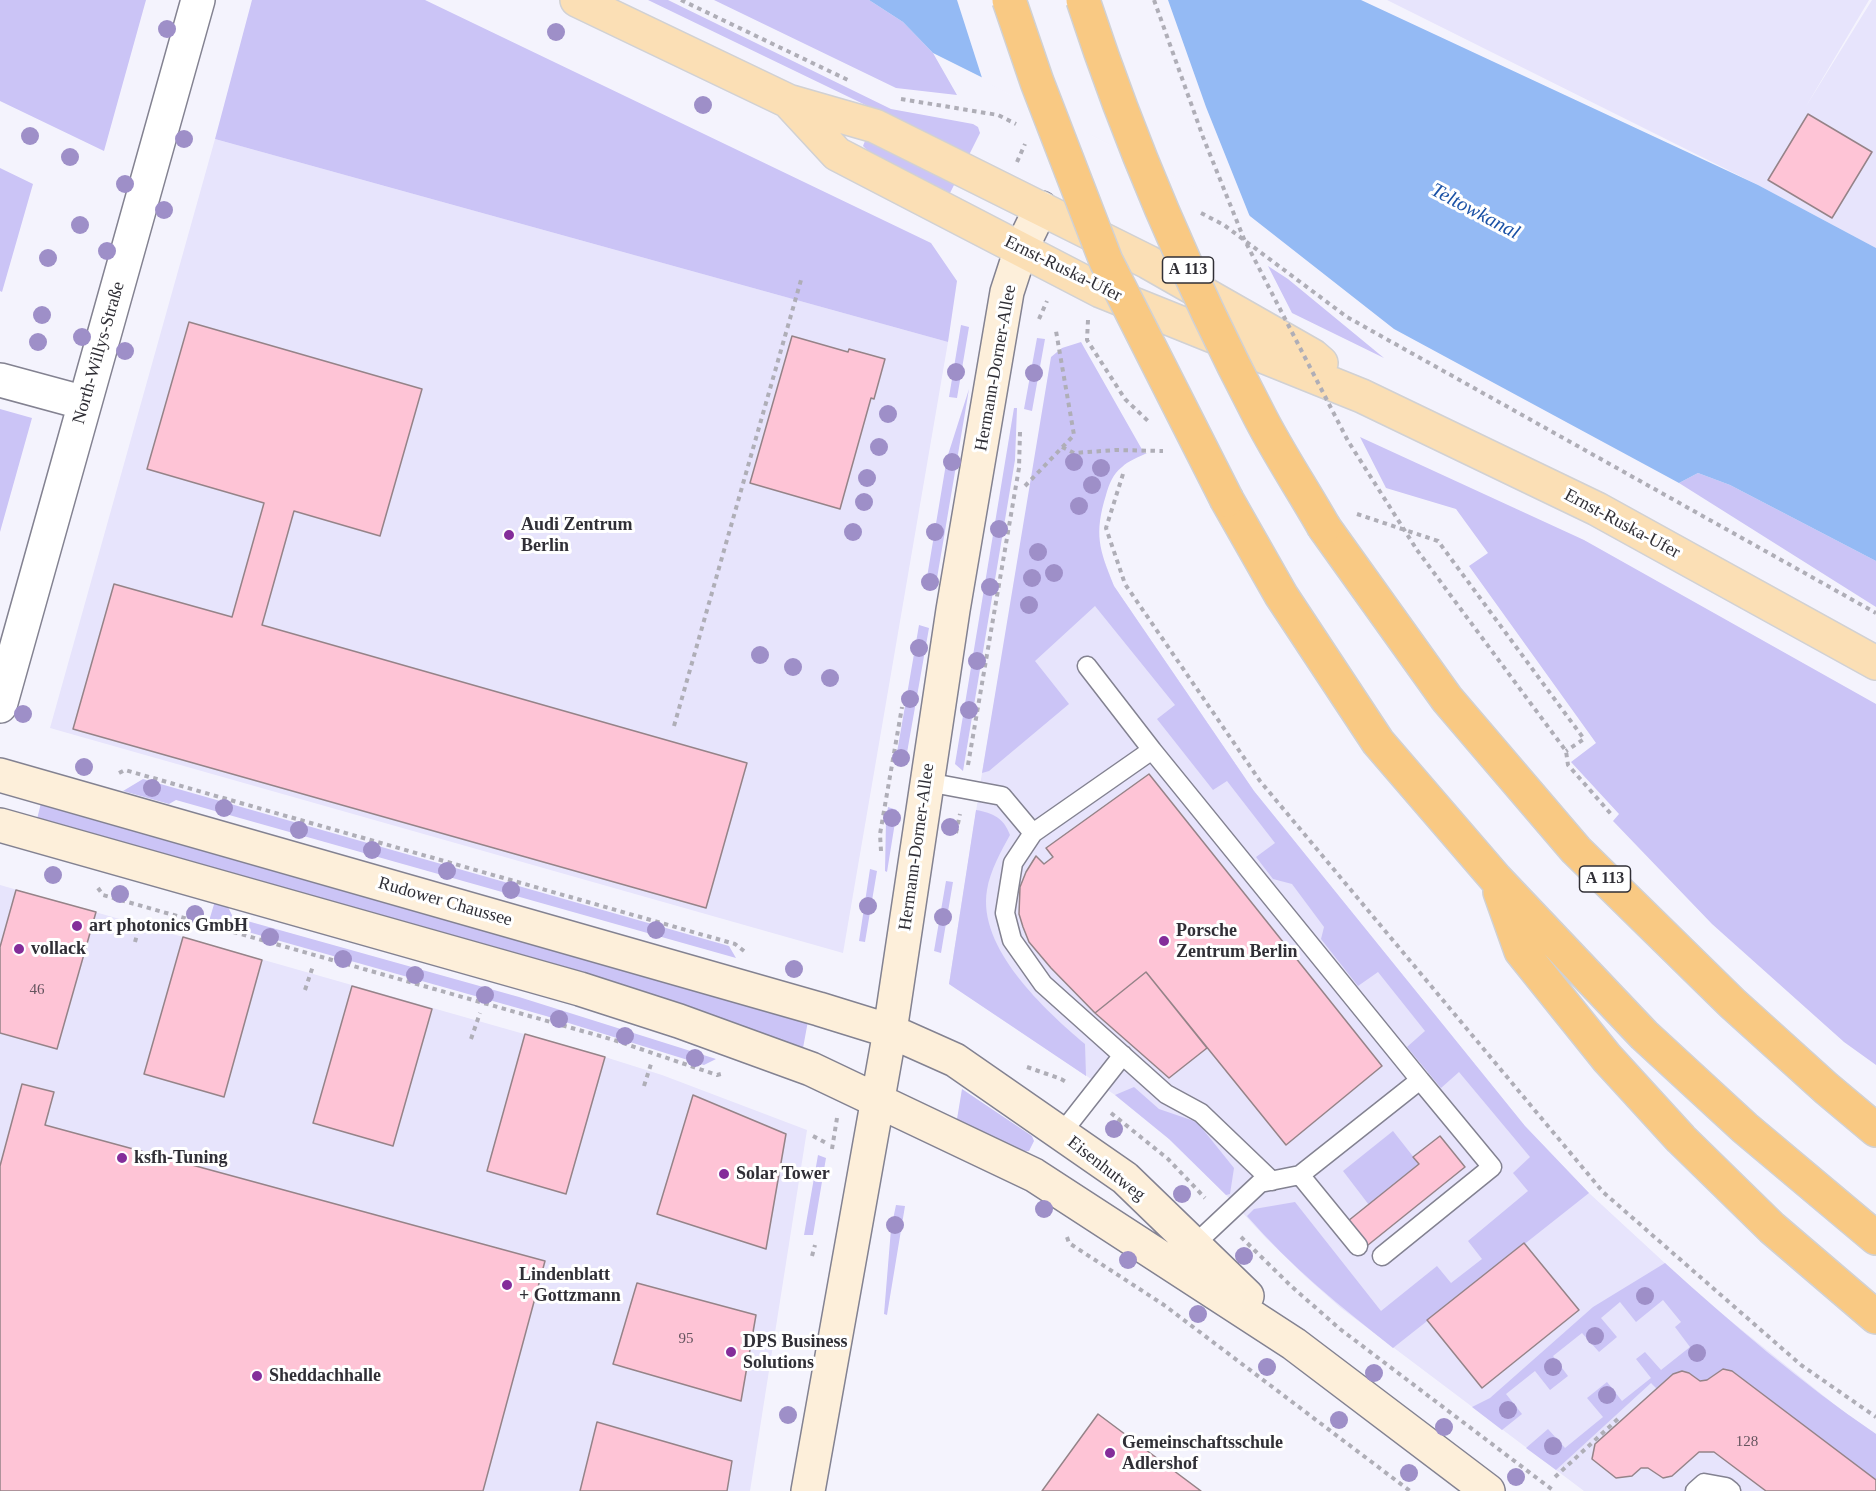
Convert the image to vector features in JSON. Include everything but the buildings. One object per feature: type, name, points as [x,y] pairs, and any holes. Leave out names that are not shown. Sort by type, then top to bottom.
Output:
[{"type":"highway","points":[[1009,0],[1037,82],[1106,261],[1227,501],[1281,595],[1378,742],[1496,879],[1644,1035],[1745,1128],[1876,1238]]},
{"type":"highway","name":"A 113","points":[[1083,0],[1107,75],[1179,253],[1260,418],[1324,527],[1447,699],[1576,850],[1732,1003],[1876,1130]]},
{"type":"highway","points":[[1496,879],[1521,951],[1607,1058],[1681,1139],[1772,1228],[1876,1317]]},
{"type":"highway","points":[[1826,1088],[1876,1107]]},
{"type":"main road","name":"Ernst-Ruska-Ufer","points":[[577,0],[788,101],[875,126],[1041,208],[1148,262],[1313,356],[1362,396]]},
{"type":"main road","name":"Ernst-Ruska-Ufer","points":[[788,101],[837,154],[1101,291],[1362,396],[1597,509],[1876,663]]},
{"type":"street","name":"North-Willys-Straße","points":[[0,705],[198,0]]},
{"type":"street","name":"Hermann-Dorner-Allee","points":[[808,1491],[890,1031],[953,610],[1007,292],[1021,249],[1041,208]]},
{"type":"street","points":[[0,380],[85,403]]},
{"type":"street","name":"Rudower Chaussee","points":[[0,775],[890,1031]]},
{"type":"street","points":[[0,825],[591,992],[792,1060],[877,1100]]},
{"type":"street","name":"Eisenhutweg","points":[[890,1031],[955,1060],[1125,1178],[1294,1344]]},
{"type":"street","name":"Eisenhutweg","points":[[877,1100],[1034,1175],[1294,1344],[1488,1491]]},
{"type":"lane","points":[[1087,666],[1152,750],[1492,1167],[1382,1256]]},
{"type":"lane","points":[[1152,750],[1033,833],[1013,863],[1005,913],[1012,940],[1043,984],[1166,1094],[1201,1113],[1272,1180]]},
{"type":"lane","points":[[927,782],[1002,796],[1033,833]]},
{"type":"lane","points":[[1061,1134],[1123,1055]]},
{"type":"lane","points":[[1194,1245],[1260,1183],[1299,1175],[1420,1080]]},
{"type":"lane","points":[[1299,1175],[1358,1246]]},
{"type":"lane","points":[[1695,1491],[1704,1483],[1726,1487],[1731,1491]]},
{"type":"path","points":[[681,0],[854,84]]},
{"type":"path","points":[[1154,0],[1203,137],[1244,239],[1348,441],[1418,550],[1566,751],[1568,765],[1611,814]]},
{"type":"path","points":[[896,98],[998,115]]},
{"type":"path","points":[[1015,166],[1027,140]]},
{"type":"path","points":[[1193,209],[1224,225],[1347,316],[1876,612]]},
{"type":"path","points":[[674,726],[801,280]]},
{"type":"path","points":[[1025,486],[1074,435],[1056,331]]},
{"type":"path","points":[[954,839],[1019,468],[1020,425]]},
{"type":"path","points":[[1062,447],[1074,453],[1116,450],[1169,451]]},
{"type":"path","points":[[1123,474],[1106,528],[1125,584],[1260,781],[1603,1192],[1801,1365],[1876,1417]]},
{"type":"path","points":[[1438,541],[1584,739],[1566,751]]},
{"type":"path","points":[[103,895],[614,1040],[717,1075],[726,1072]]},
{"type":"path","points":[[135,942],[142,917]]},
{"type":"path","points":[[305,990],[313,966]]},
{"type":"path","points":[[471,1039],[480,1013]]},
{"type":"path","points":[[644,1086],[651,1064]]},
{"type":"path","points":[[1022,1065],[1061,1079],[1123,1122],[1168,1158],[1258,1256],[1340,1329],[1554,1491]]},
{"type":"path","points":[[813,1136],[828,1144]]},
{"type":"path","points":[[1069,1243],[1164,1305],[1410,1491]]},
{"type":"path","points":[[1555,1477],[1620,1417]]},
{"type":"shaded area","points":[[0,0],[146,0],[104,151],[0,101]]},
{"type":"shaded area","points":[[252,0],[425,0],[931,243],[957,281],[948,342],[215,139]]},
{"type":"shaded area","points":[[648,0],[668,0],[891,109],[973,124],[978,127],[980,133],[969,155]]},
{"type":"shaded area","points":[[714,0],[869,0],[903,22],[933,53],[957,95],[896,88]]},
{"type":"shaded area","points":[[1387,0],[1869,0],[1805,108],[1872,0],[1876,0],[1876,248],[1758,185]]},
{"type":"shaded area","name":"Audi Zentrum Berlin","points":[[215,139],[948,342],[843,953],[50,728]]},
{"type":"shaded area","points":[[865,141],[955,183],[950,193],[868,151],[863,146]]},
{"type":"shaded area","points":[[0,168],[33,184],[2,292],[0,291]]},
{"type":"shaded area","points":[[1268,266],[1288,279],[1384,358],[1292,313]]},
{"type":"shaded area","points":[[961,325],[969,327],[957,398],[949,397]]},
{"type":"shaded area","points":[[1037,338],[1045,339],[1032,411],[1024,409]]},
{"type":"shaded area","points":[[1081,342],[1144,453],[1147,453],[1127,463],[1116,473],[1108,487],[1102,509],[1100,541],[1114,586],[1254,791],[1525,1126],[1589,1193],[1393,1348],[1298,1269],[1247,1216],[1254,1209],[1295,1202],[1381,1311],[1437,1266],[1451,1283],[1482,1259],[1468,1241],[1528,1191],[1513,1173],[1530,1157],[1459,1072],[1441,1088],[1407,1047],[1425,1031],[1378,972],[1358,986],[1321,939],[1324,927],[1292,884],[1273,879],[1256,857],[1275,843],[1227,781],[1213,790],[1157,719],[1175,705],[1095,606],[1035,661],[1069,704],[989,771],[982,773],[1051,357],[1062,348]]},
{"type":"shaded area","points":[[969,389],[935,590],[925,589],[947,458]]},
{"type":"shaded area","points":[[1014,408],[1017,408],[1015,460],[963,771],[955,764]]},
{"type":"shaded area","points":[[0,409],[32,418],[0,532]]},
{"type":"shaded area","points":[[1360,437],[1584,540],[1876,704],[1876,1065],[1844,1042],[1712,924],[1613,821],[1619,814],[1571,762],[1596,743],[1469,566],[1488,553],[1456,509],[1386,488]]},
{"type":"shaded area","points":[[1698,473],[1730,485],[1876,561],[1876,607],[1679,483]]},
{"type":"shaded area","name":"Porsche Zentrum Berlin","points":[[1032,483],[1104,560],[1114,586],[1254,791],[1525,1126],[1589,1193],[1706,1301],[1840,1409],[1876,1434],[1876,1491],[1584,1491],[1341,1308],[1266,1238],[1169,1139],[1115,1095],[949,984],[982,773]]},
{"type":"shaded area","points":[[919,625],[929,628],[905,764],[895,764]]},
{"type":"shaded area","points":[[143,779],[729,946],[736,958],[176,800],[169,804],[123,791]]},
{"type":"shaded area","points":[[41,803],[808,1021],[803,1048],[689,1007],[604,980],[37,819]]},
{"type":"shaded area","points":[[888,807],[897,810],[887,872],[885,871]]},
{"type":"shaded area","points":[[976,810],[997,817],[1005,824],[1010,835],[988,883],[987,912],[992,934],[1017,976],[1051,1014],[1085,1044],[1086,1076],[949,984]]},
{"type":"shaded area","points":[[870,869],[877,871],[865,942],[859,941]]},
{"type":"shaded area","points":[[946,881],[953,882],[941,953],[934,951]]},
{"type":"shaded area","points":[[0,885],[605,1057],[662,1075],[807,1130],[750,1491],[0,1491]]},
{"type":"shaded area","points":[[215,901],[227,905],[233,917],[519,997],[716,1059],[704,1065],[546,1016],[209,921]]},
{"type":"shaded area","points":[[1134,1087],[1159,1109],[1197,1122],[1234,1168],[1230,1194],[1226,1195],[1169,1139],[1115,1095]]},
{"type":"shaded area","points":[[962,1089],[1032,1136],[1034,1141],[1029,1151],[1022,1152],[957,1119]]},
{"type":"shaded area","points":[[1393,1131],[1419,1164],[1369,1205],[1343,1171]]},
{"type":"shaded area","points":[[818,1155],[826,1158],[813,1235],[804,1235]]},
{"type":"shaded area","points":[[896,1205],[905,1206],[887,1315],[884,1314],[891,1229]]},
{"type":"shaded area","points":[[1665,1263],[1767,1352],[1876,1434],[1876,1480],[1732,1371],[1723,1369],[1707,1380],[1700,1381],[1682,1371],[1657,1389],[1651,1383],[1556,1470],[1526,1448],[1548,1429],[1565,1448],[1603,1417],[1587,1398],[1607,1382],[1622,1401],[1651,1378],[1636,1359],[1645,1352],[1661,1370],[1690,1347],[1675,1327],[1681,1322],[1663,1300],[1636,1322],[1620,1302],[1601,1318],[1617,1337],[1599,1352],[1582,1333],[1553,1356],[1568,1376],[1550,1390],[1535,1371],[1506,1394],[1522,1414],[1502,1430],[1472,1407],[1490,1398],[1593,1307]]},
{"type":"water","name":"Teltowkanal","points":[[869,0],[1361,0],[1758,185],[1876,248],[1876,561],[1730,485],[1698,473],[1679,483],[1394,329],[1232,202],[933,53],[903,22]]},
{"type":"pier","points":[[957,0],[1168,0],[1206,107],[1252,222],[1230,205],[983,81]]},
{"type":"place","name":"Audi Zentrum Berlin","points":[[509,535]]},
{"type":"place","name":"art photonics GmbH","points":[[77,926]]},
{"type":"place","name":"Porsche Zentrum Berlin","points":[[1164,941]]},
{"type":"place","name":"vollack","points":[[19,949]]},
{"type":"place","name":"ksfh-Tuning","points":[[122,1158]]},
{"type":"place","name":"Solar Tower","points":[[724,1174]]},
{"type":"place","name":"Lindenblatt + Gottzmann","points":[[507,1285]]},
{"type":"place","name":"DPS Business Solutions","points":[[731,1352]]},
{"type":"place","name":"Sheddachhalle","points":[[257,1376]]},
{"type":"place","name":"Gemeinschaftsschule Adlershof","points":[[1110,1453]]}]
